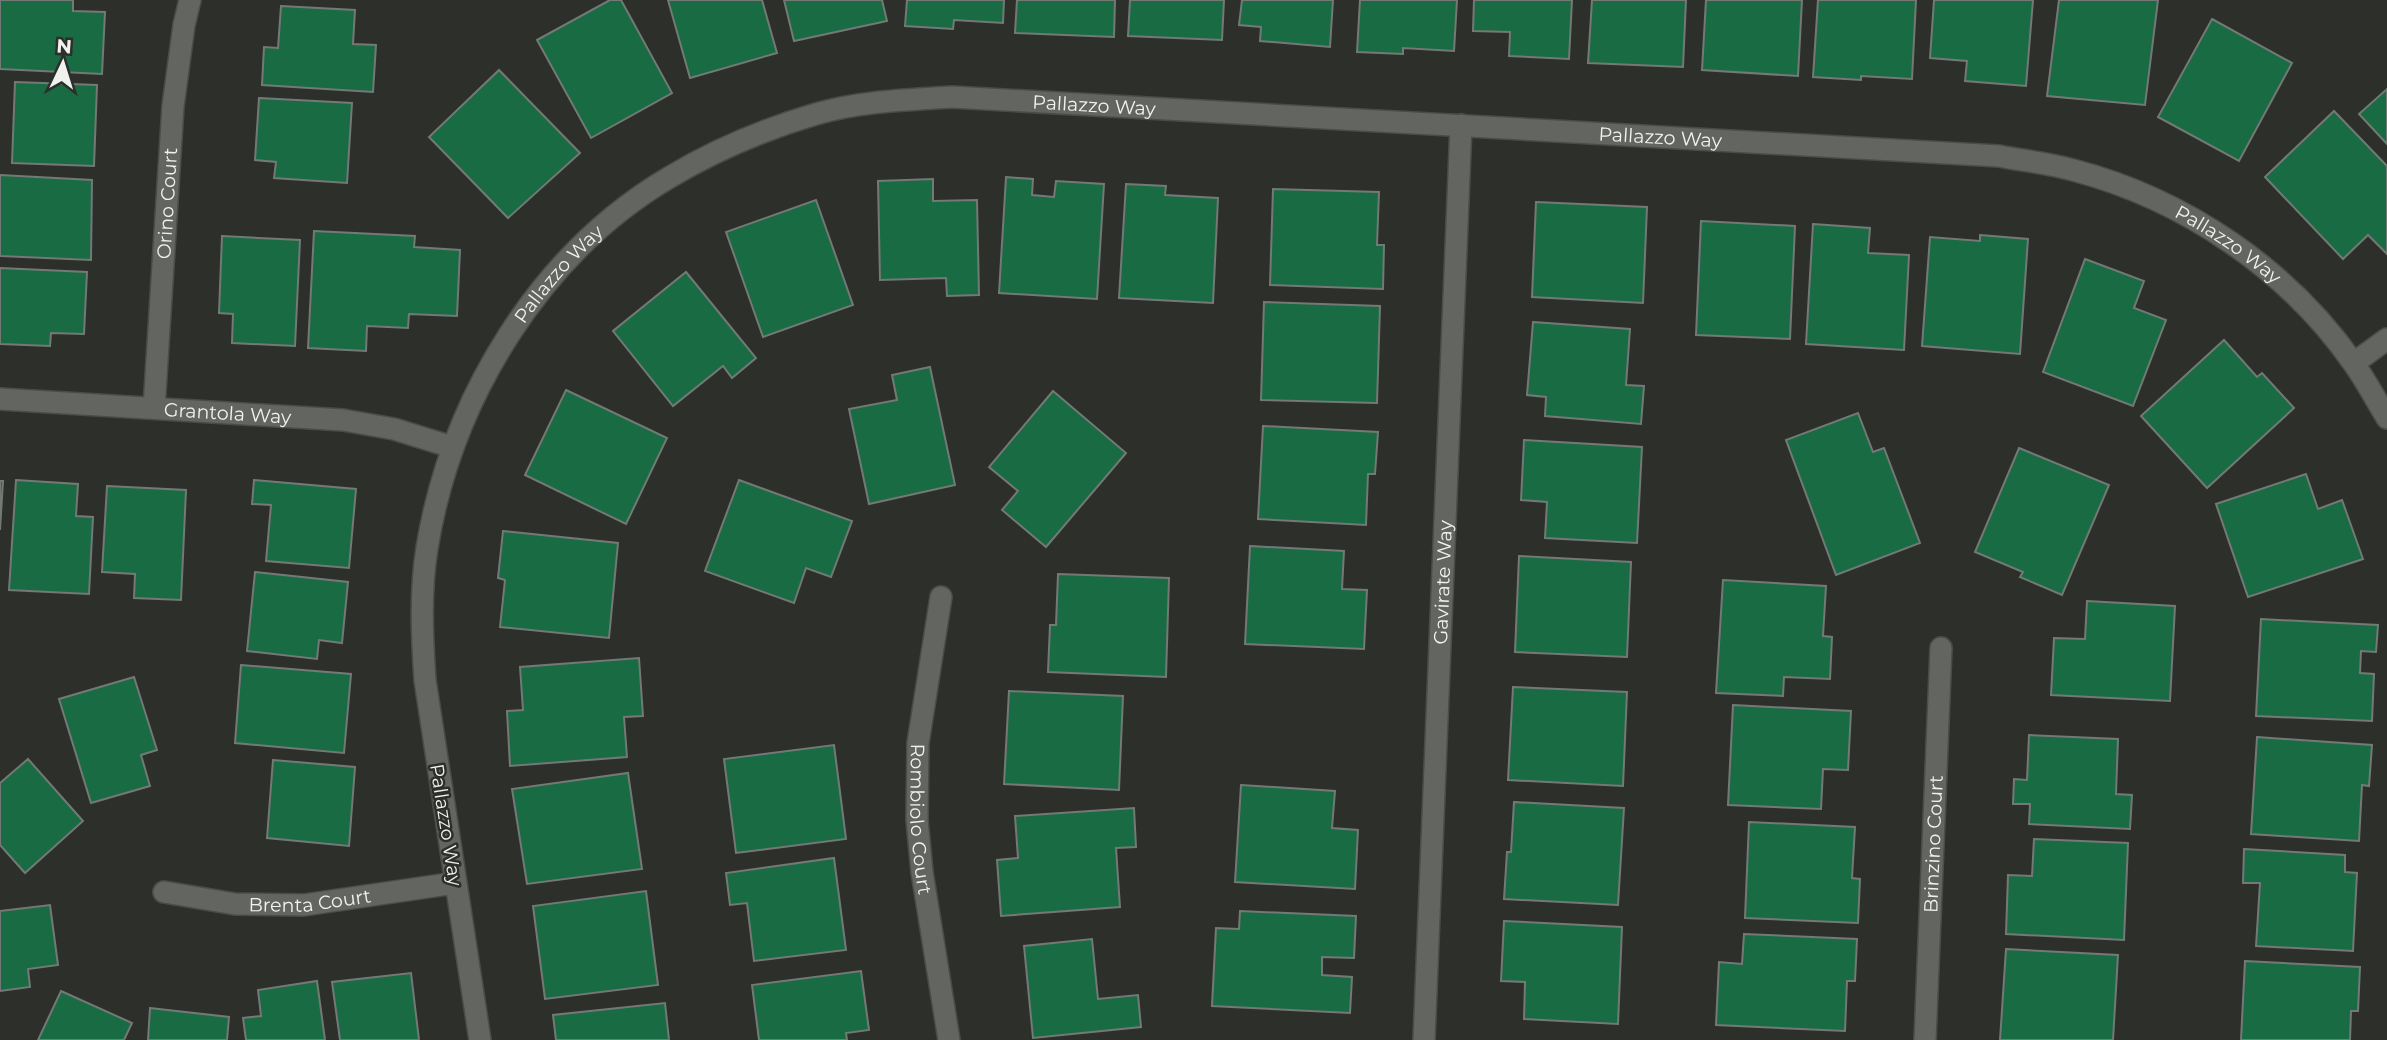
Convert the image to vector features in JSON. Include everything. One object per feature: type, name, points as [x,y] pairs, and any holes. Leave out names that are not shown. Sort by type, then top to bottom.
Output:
[{"type":"street","name":"Orino Court","points":[[154,408],[173,106],[190,0]]},
{"type":"street","name":"Pallazzo Way","points":[[480,1040],[425,680],[421,628],[427,549],[452,447],[473,397],[499,350],[547,284],[583,245],[624,209],[668,178],[740,140],[817,114],[871,103],[952,97],[1999,156],[2072,169],[2123,186],[2172,207],[2241,249],[2302,301],[2354,363],[2387,418]]},
{"type":"street","name":"Gavirate Way","points":[[1424,1040],[1461,125]]},
{"type":"street","points":[[2354,363],[2387,339]]},
{"type":"street","name":"Grantola Way","points":[[0,399],[343,420],[394,429],[452,447]]},
{"type":"street","name":"Rombiolo Court","points":[[941,597],[918,743],[917,820],[922,872],[949,1040]]},
{"type":"street","name":"Brinzino Court","points":[[1925,1040],[1941,648]]},
{"type":"street","name":"Brenta Court","points":[[164,892],[235,904],[304,905],[455,883]]},
{"type":"building","points":[[0,0],[73,0],[73,11],[105,12],[102,74],[0,69]]},
{"type":"building","points":[[610,0],[621,0],[672,93],[591,138],[537,40]]},
{"type":"building","points":[[668,0],[762,0],[777,53],[690,78]]},
{"type":"building","points":[[784,0],[882,0],[887,21],[794,41]]},
{"type":"building","points":[[907,0],[1004,0],[1003,23],[954,20],[953,29],[905,26]]},
{"type":"building","points":[[1017,0],[1115,0],[1114,37],[1015,33]]},
{"type":"building","points":[[1130,0],[1224,0],[1222,40],[1128,36]]},
{"type":"building","points":[[1242,0],[1333,0],[1330,47],[1260,41],[1261,27],[1239,25]]},
{"type":"building","points":[[1360,0],[1457,0],[1454,51],[1403,48],[1403,54],[1357,52]]},
{"type":"building","points":[[1474,0],[1572,0],[1569,59],[1509,56],[1510,32],[1473,31]]},
{"type":"building","points":[[1592,0],[1686,0],[1683,67],[1588,63]]},
{"type":"building","points":[[1706,0],[1802,0],[1798,76],[1702,70]]},
{"type":"building","points":[[1818,0],[1916,0],[1912,79],[1813,77]]},
{"type":"building","points":[[1934,0],[2033,0],[2026,86],[1965,81],[1967,61],[1930,58]]},
{"type":"building","points":[[2059,0],[2158,0],[2145,105],[2047,96]]},
{"type":"building","points":[[281,6],[355,10],[353,44],[376,45],[373,92],[262,85],[264,47],[278,48]]},
{"type":"building","points":[[2212,19],[2292,63],[2239,161],[2158,117]]},
{"type":"building","points":[[499,70],[580,153],[508,218],[429,137]]},
{"type":"building","points":[[15,82],[97,85],[94,166],[12,163]]},
{"type":"building","points":[[2387,89],[2387,144],[2359,114]]},
{"type":"building","points":[[259,98],[352,103],[347,183],[274,178],[276,162],[255,160]]},
{"type":"building","points":[[2334,111],[2387,166],[2387,254],[2368,235],[2343,259],[2265,177]]},
{"type":"building","points":[[0,175],[92,180],[91,260],[0,256]]},
{"type":"building","points":[[1006,177],[1033,179],[1032,195],[1054,197],[1056,181],[1104,184],[1097,299],[999,293]]},
{"type":"building","points":[[933,179],[933,201],[977,200],[979,295],[947,296],[946,278],[880,280],[878,181]]},
{"type":"building","points":[[1126,184],[1166,186],[1165,195],[1218,198],[1213,303],[1119,298]]},
{"type":"building","points":[[1273,189],[1379,192],[1377,245],[1384,245],[1383,289],[1270,285]]},
{"type":"building","points":[[816,200],[853,305],[763,337],[726,232]]},
{"type":"building","points":[[1536,202],[1647,207],[1643,303],[1532,297]]},
{"type":"building","points":[[1701,221],[1795,226],[1790,339],[1696,335]]},
{"type":"building","points":[[1813,224],[1870,228],[1868,253],[1909,255],[1904,350],[1806,344]]},
{"type":"building","points":[[314,231],[415,236],[414,247],[460,250],[457,316],[409,314],[408,328],[367,326],[366,351],[308,348]]},
{"type":"building","points":[[1980,235],[2028,239],[2020,354],[1922,346],[1930,237],[1980,241]]},
{"type":"building","points":[[222,236],[300,240],[295,346],[232,343],[233,314],[219,313]]},
{"type":"building","points":[[2085,259],[2144,281],[2134,308],[2166,320],[2133,406],[2043,372]]},
{"type":"building","points":[[0,268],[87,272],[84,334],[51,333],[50,346],[0,344]]},
{"type":"building","points":[[686,272],[756,358],[732,378],[723,366],[673,406],[613,331]]},
{"type":"building","points":[[1264,302],[1380,306],[1377,403],[1261,400]]},
{"type":"building","points":[[1533,322],[1630,329],[1626,385],[1644,386],[1641,424],[1545,416],[1546,397],[1527,395]]},
{"type":"building","points":[[2224,340],[2257,377],[2262,373],[2294,408],[2207,488],[2141,416]]},
{"type":"building","points":[[930,367],[955,485],[869,504],[849,409],[897,400],[892,375]]},
{"type":"building","points":[[566,390],[667,438],[626,524],[525,475]]},
{"type":"building","points":[[1053,391],[1126,453],[1046,547],[1002,510],[1018,491],[989,467]]},
{"type":"building","points":[[1858,413],[1873,452],[1884,448],[1920,543],[1836,575],[1786,440]]},
{"type":"building","points":[[1263,426],[1378,432],[1375,474],[1368,474],[1366,525],[1258,519]]},
{"type":"building","points":[[1524,440],[1642,447],[1637,543],[1545,538],[1547,502],[1521,500]]},
{"type":"building","points":[[2019,448],[2109,485],[2062,595],[2020,577],[2023,572],[1975,552]]},
{"type":"building","points":[[2306,474],[2318,509],[2342,500],[2363,559],[2248,597],[2216,504]]},
{"type":"building","points":[[16,480],[78,484],[76,516],[93,517],[89,594],[9,590]]},
{"type":"building","points":[[254,480],[356,489],[349,568],[266,561],[271,505],[252,504]]},
{"type":"building","points":[[739,480],[852,521],[831,577],[806,568],[794,603],[705,571]]},
{"type":"building","points":[[0,481],[3,481],[0,530]]},
{"type":"building","points":[[107,486],[186,490],[181,600],[134,598],[135,574],[102,572]]},
{"type":"building","points":[[503,531],[618,543],[609,638],[500,627],[505,580],[498,578]]},
{"type":"building","points":[[1250,546],[1344,551],[1342,589],[1367,590],[1364,649],[1245,644]]},
{"type":"building","points":[[1519,556],[1631,562],[1627,657],[1515,652]]},
{"type":"building","points":[[255,572],[348,582],[342,643],[319,640],[317,659],[247,651]]},
{"type":"building","points":[[1058,574],[1169,578],[1166,677],[1048,672],[1050,625],[1056,625]]},
{"type":"building","points":[[1723,580],[1826,586],[1823,636],[1832,637],[1830,679],[1784,677],[1783,696],[1716,693]]},
{"type":"building","points":[[2087,601],[2175,606],[2170,701],[2051,695],[2054,638],[2085,639]]},
{"type":"building","points":[[2261,619],[2378,625],[2376,652],[2361,651],[2360,673],[2374,674],[2372,721],[2256,716]]},
{"type":"building","points":[[639,658],[643,716],[624,717],[627,757],[510,766],[507,711],[523,710],[520,667]]},
{"type":"building","points":[[241,665],[351,674],[344,753],[235,743]]},
{"type":"building","points":[[134,677],[157,750],[141,755],[150,786],[91,803],[59,699]]},
{"type":"building","points":[[1513,687],[1627,692],[1623,786],[1508,780]]},
{"type":"building","points":[[1009,691],[1123,696],[1119,790],[1004,784]]},
{"type":"building","points":[[1733,705],[1851,711],[1848,770],[1823,769],[1821,809],[1728,805]]},
{"type":"building","points":[[2029,735],[2118,739],[2116,794],[2132,795],[2130,829],[2029,824],[2030,804],[2013,804],[2014,779],[2027,780]]},
{"type":"building","points":[[2257,737],[2372,745],[2369,786],[2362,785],[2359,841],[2251,834]]},
{"type":"building","points":[[834,745],[846,839],[736,853],[724,759]]},
{"type":"building","points":[[28,759],[83,821],[25,873],[0,845],[0,783]]},
{"type":"building","points":[[273,760],[355,767],[349,846],[267,838]]},
{"type":"building","points":[[628,773],[642,869],[527,884],[512,789]]},
{"type":"building","points":[[1241,785],[1335,791],[1332,828],[1358,830],[1355,889],[1235,882]]},
{"type":"building","points":[[1514,802],[1624,808],[1618,905],[1504,899],[1507,852],[1511,852]]},
{"type":"building","points":[[1134,808],[1136,847],[1116,848],[1120,907],[1001,916],[997,860],[1018,858],[1015,816]]},
{"type":"building","points":[[1749,822],[1855,827],[1852,878],[1860,879],[1858,923],[1745,918]]},
{"type":"building","points":[[2034,839],[2128,843],[2124,940],[2006,934],[2008,875],[2032,876]]},
{"type":"building","points":[[2244,849],[2345,855],[2345,872],[2357,873],[2353,951],[2256,946],[2260,883],[2243,883]]},
{"type":"building","points":[[834,858],[846,950],[754,961],[747,903],[730,905],[726,873]]},
{"type":"building","points":[[646,891],[658,985],[545,999],[533,906]]},
{"type":"building","points":[[50,905],[58,965],[28,969],[30,987],[0,991],[0,911]]},
{"type":"building","points":[[1240,911],[1356,916],[1354,958],[1322,957],[1322,975],[1352,977],[1350,1013],[1212,1006],[1216,928],[1239,929]]},
{"type":"building","points":[[1504,921],[1622,927],[1618,1024],[1524,1019],[1525,982],[1501,981]]},
{"type":"building","points":[[1744,934],[1857,939],[1855,981],[1847,981],[1845,1031],[1716,1025],[1719,962],[1742,964]]},
{"type":"building","points":[[1092,939],[1098,999],[1138,995],[1141,1027],[1033,1038],[1024,946]]},
{"type":"building","points":[[2006,949],[2118,955],[2113,1040],[2000,1040]]},
{"type":"building","points":[[2245,961],[2360,967],[2358,1011],[2351,1011],[2350,1040],[2241,1040]]},
{"type":"building","points":[[861,971],[869,1030],[846,1033],[847,1040],[759,1040],[752,985]]},
{"type":"building","points":[[411,973],[419,1040],[340,1040],[332,982]]},
{"type":"building","points":[[317,981],[325,1040],[246,1040],[243,1018],[261,1016],[258,990]]},
{"type":"building","points":[[61,991],[132,1023],[124,1040],[38,1040]]},
{"type":"building","points":[[665,1003],[669,1040],[556,1040],[553,1015]]},
{"type":"building","points":[[150,1008],[229,1017],[227,1040],[148,1040]]}]
